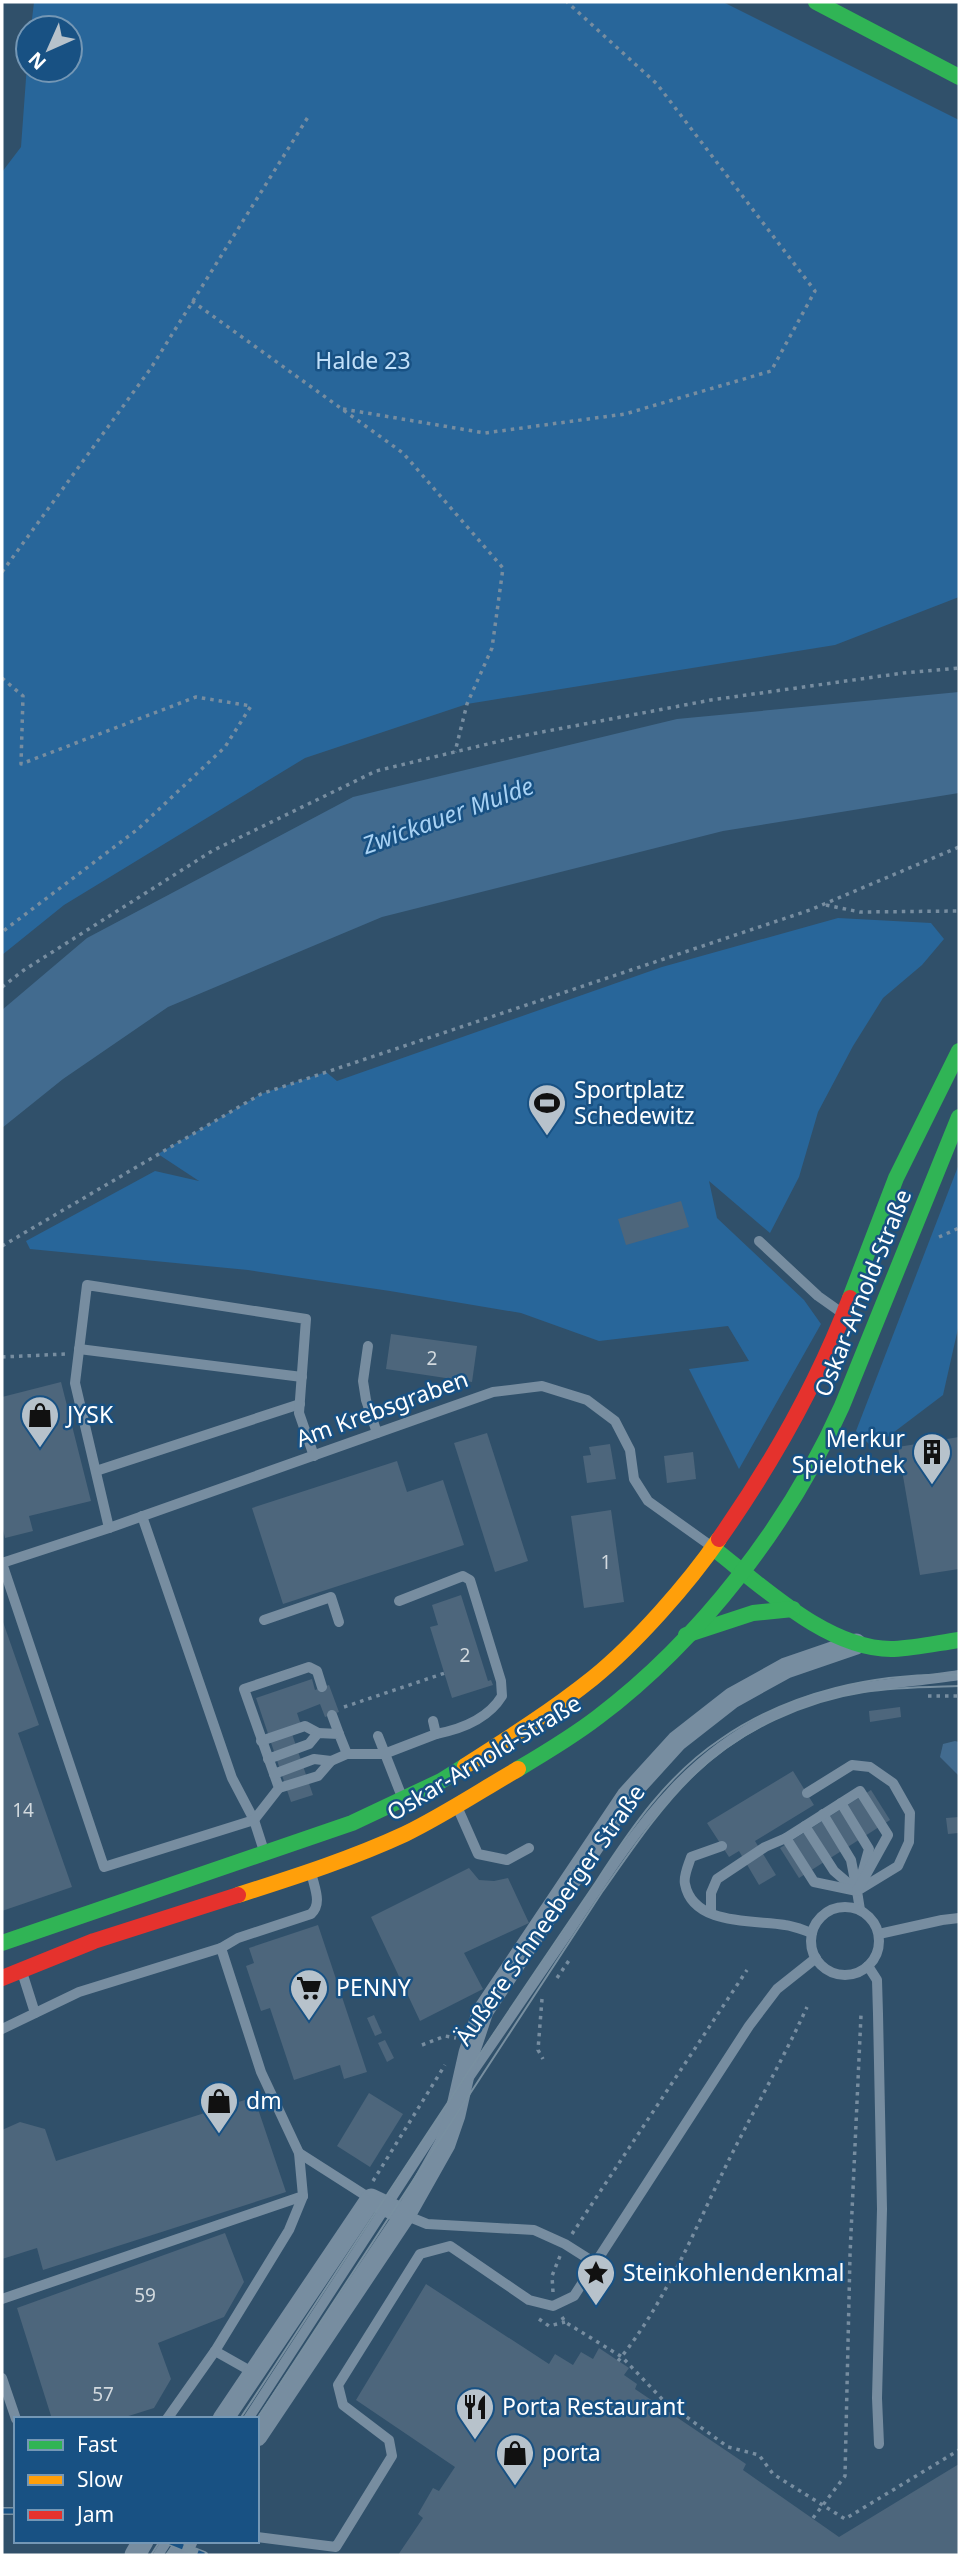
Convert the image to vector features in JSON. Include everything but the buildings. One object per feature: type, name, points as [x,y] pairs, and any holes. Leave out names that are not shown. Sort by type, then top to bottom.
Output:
[{"type":"main road","points":[[816,2],[959,77]]},
{"type":"main road","name":"Oskar-Arnold-Straße","points":[[2,1943],[352,1823],[441,1780],[532,1723],[594,1677],[677,1592],[713,1548],[757,1485],[804,1399],[844,1314],[896,1178],[959,1051]]},
{"type":"main road","name":"Oskar-Arnold-Straße","points":[[2,1978],[70,1949],[311,1871],[379,1846],[457,1806],[570,1738],[613,1706],[686,1635],[741,1570],[782,1513],[828,1434],[959,1116]]},
{"type":"main road","name":"Äußere Schneeberger Straße","points":[[713,1548],[807,1620],[856,1644],[893,1648],[959,1640]]},
{"type":"main road","points":[[686,1635],[753,1613],[793,1609]]},
{"type":"street","name":"Äußere Schneeberger Straße","points":[[259,2433],[405,2215],[445,2144],[483,2011],[627,1796],[677,1741],[732,1698],[786,1668],[856,1644]]},
{"type":"street","name":"Äußere Schneeberger Straße","points":[[224,2417],[374,2200]]},
{"type":"street","points":[[374,2200],[405,2215]]},
{"type":"lane","points":[[759,1241],[818,1296],[844,1314]]},
{"type":"lane","points":[[108,1528],[75,1383],[86,1285],[306,1319],[299,1413],[314,1456]]},
{"type":"lane","points":[[368,1346],[363,1381],[377,1433]]},
{"type":"lane","points":[[79,1351],[302,1377]]},
{"type":"lane","name":"Am Krebsgraben","points":[[2,1563],[493,1392],[542,1386],[587,1401],[615,1421],[631,1450],[635,1479],[648,1501],[713,1548]]},
{"type":"lane","points":[[96,1471],[300,1404]]},
{"type":"lane","points":[[142,1516],[232,1778],[254,1820],[265,1853]]},
{"type":"lane","points":[[2,1563],[104,1867],[254,1820],[279,1788],[318,1776],[331,1761],[347,1754],[384,1754]]},
{"type":"lane","points":[[399,1601],[463,1576],[470,1580],[501,1681],[502,1696],[489,1711],[455,1730],[436,1734]]},
{"type":"lane","points":[[264,1620],[331,1597],[339,1622]]},
{"type":"lane","points":[[279,1788],[244,1689],[309,1667],[317,1671],[322,1687]]},
{"type":"lane","name":"Äußere Schneeberger Straße","points":[[249,2417],[374,2200],[459,2092],[638,1830],[680,1781],[707,1756],[758,1723],[808,1701],[863,1687],[959,1675]]},
{"type":"lane","points":[[335,1712],[339,1734],[347,1754]]},
{"type":"lane","name":"Oskar-Arnold-Straße","points":[[384,1754],[436,1734],[433,1721]]},
{"type":"lane","points":[[261,1741],[305,1726],[318,1732],[339,1734]]},
{"type":"lane","points":[[268,1759],[309,1744],[318,1732]]},
{"type":"lane","name":"Oskar-Arnold-Straße","points":[[378,1736],[403,1800]]},
{"type":"lane","points":[[274,1774],[314,1759],[331,1761]]},
{"type":"lane","points":[[786,1838],[814,1882],[857,1891],[898,1866],[909,1842],[910,1813],[893,1783],[870,1767],[852,1765],[807,1793]]},
{"type":"lane","points":[[711,1913],[711,1892],[717,1879],[860,1791],[888,1835],[857,1891]]},
{"type":"lane","points":[[841,1803],[869,1849],[857,1891]]},
{"type":"lane","points":[[457,1806],[478,1854],[507,1860],[529,1848]]},
{"type":"lane","points":[[823,1814],[851,1860],[860,1910]]},
{"type":"lane","points":[[805,1825],[834,1871],[857,1891]]},
{"type":"lane","points":[[722,1846],[691,1857],[684,1882],[690,1895],[703,1910],[723,1917],[789,1925],[812,1933]]},
{"type":"lane","points":[[2,2029],[79,1992],[222,1948],[238,1938],[311,1914],[317,1909],[318,1902],[311,1871]]},
{"type":"lane","points":[[845,1906],[860,1910],[874,1923],[879,1934],[878,1952],[868,1966],[856,1973],[843,1975],[825,1969],[812,1948],[812,1933],[816,1923],[832,1909],[845,1906]]},
{"type":"lane","points":[[879,1934],[959,1918]]},
{"type":"lane","points":[[168,2417],[215,2351],[289,2230],[303,2196],[299,2153],[261,2072],[222,1948]]},
{"type":"lane","points":[[259,2537],[336,2547],[392,2456],[389,2440],[343,2405],[338,2385],[420,2253],[450,2246],[529,2300],[553,2306],[574,2296],[749,2026],[777,1989],[816,1958]]},
{"type":"lane","points":[[868,1966],[877,1980],[878,2014],[882,2209],[878,2444]]},
{"type":"lane","points":[[21,1969],[34,2013]]},
{"type":"lane","points":[[299,2153],[374,2200]]},
{"type":"lane","points":[[2,2299],[303,2196]]},
{"type":"lane","points":[[405,2215],[427,2224],[534,2230],[565,2244],[595,2263]]},
{"type":"lane","points":[[215,2351],[254,2373]]},
{"type":"lane","points":[[2,2378],[15,2417]]},
{"type":"path","points":[[343,410],[485,433],[625,414],[771,371],[815,291],[657,84],[567,2]]},
{"type":"path","points":[[2,572],[150,368],[308,117]]},
{"type":"path","points":[[192,301],[402,453],[503,568],[492,648],[467,704],[455,752]]},
{"type":"path","points":[[2,987],[24,970],[212,851],[376,771],[521,736],[711,700],[903,673],[959,668]]},
{"type":"path","points":[[2,678],[23,696],[21,764],[195,697],[251,706],[225,747],[138,829],[2,932]]},
{"type":"path","points":[[2,1246],[261,1094],[824,904],[959,847]]},
{"type":"path","points":[[824,904],[860,912],[959,911]]},
{"type":"path","points":[[2,1357],[79,1351]]},
{"type":"path","points":[[335,1712],[444,1673]]},
{"type":"path","points":[[918,1696],[959,1696]]},
{"type":"path","points":[[551,1984],[563,1972],[573,1954]]},
{"type":"path","points":[[747,1970],[565,2244],[552,2276],[553,2306],[565,2322],[622,2357],[663,2400],[728,2447],[759,2455],[773,2474],[845,2519],[959,2450]]},
{"type":"path","points":[[536,2005],[542,1996],[538,2050],[543,2059]]},
{"type":"path","points":[[618,2361],[657,2306],[807,2007]]},
{"type":"path","points":[[813,2518],[845,2476],[850,2255],[861,2015]]},
{"type":"path","points":[[422,2045],[445,2036],[461,2039]]},
{"type":"path","points":[[374,2200],[447,2062]]},
{"type":"green space","name":"Halde 23","points":[[34,2],[723,2],[959,120],[959,597],[835,645],[467,704],[305,758],[64,905],[2,955],[2,172],[21,147],[26,84],[84,84],[84,14],[33,14]]},
{"type":"green space","points":[[838,918],[931,923],[944,939],[922,965],[883,998],[853,1046],[818,1112],[799,1177],[770,1233],[709,1181],[717,1218],[804,1300],[821,1324],[739,1469],[689,1369],[749,1361],[728,1326],[599,1341],[521,1313],[248,1270],[30,1249],[26,1241],[155,1171],[199,1181],[158,1154],[261,1094],[326,1072],[337,1081],[662,967]]},
{"type":"green space","points":[[959,1164],[959,1324],[943,1395],[873,1448],[856,1431]]},
{"type":"water","name":"Zwickauer Mulde","points":[[959,692],[959,793],[723,831],[382,917],[168,1007],[63,1079],[2,1128],[2,1010],[87,938],[353,797],[677,719]]},
{"type":"water","points":[[959,1742],[959,1776],[940,1757],[943,1744]]},
{"type":"tram line","points":[[241,2417],[460,2083],[609,1862],[667,1786],[721,1739],[776,1708],[835,1688],[865,1682],[896,1677],[959,1675]]},
{"type":"tram line","points":[[258,2417],[602,1892],[646,1830],[683,1786],[733,1743],[775,1720],[819,1702],[864,1692],[959,1686]]},
{"type":"tram line","points":[[151,2555],[159,2543]]},
{"type":"tram line","points":[[166,2555],[175,2543]]},
{"type":"railway","points":[[2,2511],[14,2511]]},
{"type":"railway","points":[[173,2543],[204,2555]]},
{"type":"traffic: fast","points":[[816,2],[959,77]]},
{"type":"traffic: fast","points":[[850,1298],[896,1178],[959,1051]]},
{"type":"traffic: fast","points":[[518,1769],[598,1717],[636,1686],[706,1616],[769,1536],[821,1450],[842,1406],[959,1117]]},
{"type":"traffic: fast","points":[[713,1548],[798,1614],[845,1639],[870,1647],[894,1649],[959,1640]]},
{"type":"traffic: fast","points":[[686,1635],[753,1613],[793,1609]]},
{"type":"traffic: fast","points":[[2,1943],[352,1823],[441,1781],[465,1766]]},
{"type":"traffic: slow","points":[[465,1766],[547,1713],[609,1664],[660,1612],[719,1539]]},
{"type":"traffic: slow","points":[[238,1895],[385,1843],[448,1811],[518,1769]]},
{"type":"traffic: jam","points":[[719,1539],[792,1423],[823,1362],[850,1298]]},
{"type":"traffic: jam","points":[[2,1978],[94,1941],[238,1895]]},
{"type":"place","name":"Sportplatz Schedewitz","points":[[547,1137]]},
{"type":"place","name":"JYSK","points":[[40,1449]]},
{"type":"place","name":"Merkur Spielothek","points":[[932,1486]]},
{"type":"place","name":"PENNY","points":[[309,2022]]},
{"type":"place","name":"dm","points":[[219,2135]]},
{"type":"place","name":"Steinkohlendenkmal","points":[[596,2307]]},
{"type":"place","name":"Porta Restaurant","points":[[475,2441]]},
{"type":"place","name":"porta","points":[[515,2487]]}]
